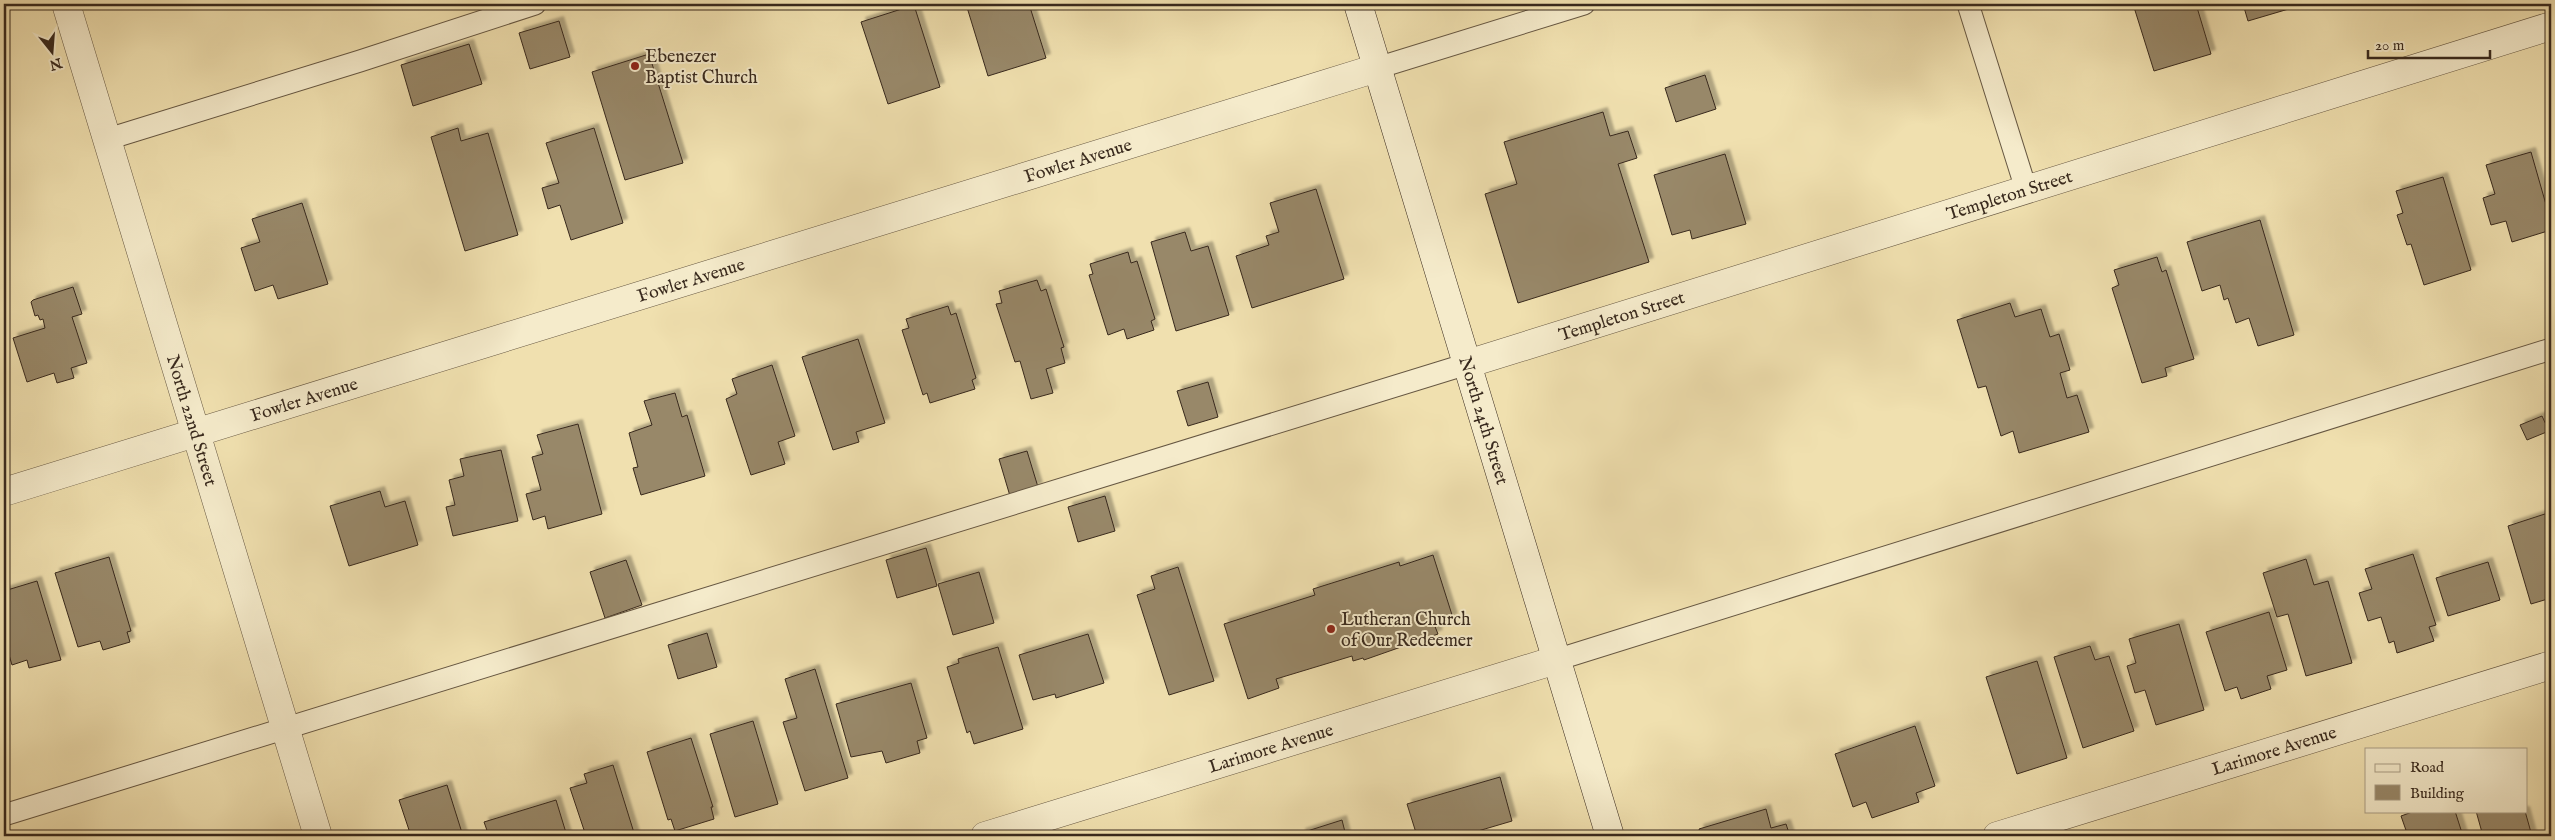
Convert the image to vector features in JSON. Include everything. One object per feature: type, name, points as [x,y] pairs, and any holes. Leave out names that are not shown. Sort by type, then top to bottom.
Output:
[{"type":"street","name":"North 22nd Street","points":[[66,4],[318,836]]},
{"type":"street","name":"North 24th Street","points":[[1358,4],[1610,836]]},
{"type":"street","name":"Templeton Street","points":[[1466,364],[2551,26]]},
{"type":"street","name":"Fowler Avenue","points":[[4,492],[1377,68]]},
{"type":"street","name":"Larimore Avenue","points":[[985,836],[1556,660]]},
{"type":"street","name":"Larimore Avenue","points":[[1996,836],[2551,664]]},
{"type":"lane","points":[[108,139],[360,61],[535,4]]},
{"type":"lane","points":[[1377,68],[1584,4]]},
{"type":"lane","points":[[1968,4],[2026,190]]},
{"type":"lane","points":[[1556,660],[2551,349]]},
{"type":"lane","points":[[4,815],[1466,364]]},
{"type":"building","points":[[966,4],[1029,4],[1046,58],[988,76]]},
{"type":"building","points":[[2133,4],[2196,4],[2211,54],[2154,71]]},
{"type":"building","points":[[2243,4],[2291,4],[2292,8],[2248,21]]},
{"type":"building","points":[[914,5],[940,87],[888,104],[861,22]]},
{"type":"building","points":[[559,21],[570,57],[530,69],[519,33]]},
{"type":"building","points":[[469,44],[482,84],[413,106],[401,65]]},
{"type":"building","points":[[649,54],[683,163],[625,180],[592,72]]},
{"type":"building","points":[[1705,75],[1716,109],[1676,122],[1665,88]]},
{"type":"building","points":[[1603,112],[1610,136],[1628,131],[1637,158],[1618,164],[1649,262],[1518,303],[1485,194],[1517,184],[1504,142]]},
{"type":"building","points":[[458,128],[461,141],[488,133],[518,235],[465,251],[431,137]]},
{"type":"building","points":[[594,128],[623,223],[571,240],[560,205],[548,209],[542,188],[559,183],[546,143]]},
{"type":"building","points":[[2531,152],[2551,222],[2551,230],[2512,242],[2506,221],[2491,225],[2483,198],[2495,194],[2486,165]]},
{"type":"building","points":[[1725,154],[1746,224],[1692,239],[1690,230],[1672,235],[1654,175]]},
{"type":"building","points":[[2443,177],[2471,270],[2424,285],[2411,244],[2407,245],[2397,215],[2403,213],[2396,191]]},
{"type":"building","points":[[1316,189],[1344,279],[1252,308],[1236,256],[1269,245],[1266,236],[1279,232],[1270,203]]},
{"type":"building","points":[[302,203],[328,284],[278,299],[273,285],[255,291],[241,248],[260,242],[252,219]]},
{"type":"building","points":[[2260,220],[2294,335],[2258,346],[2249,318],[2236,323],[2228,298],[2224,300],[2220,285],[2202,291],[2187,242]]},
{"type":"building","points":[[1185,232],[1191,251],[1208,246],[1229,315],[1176,331],[1151,242]]},
{"type":"building","points":[[1128,252],[1131,263],[1137,261],[1155,319],[1151,321],[1154,330],[1127,339],[1124,329],[1108,335],[1089,275],[1093,274],[1090,264]]},
{"type":"building","points":[[2157,257],[2162,272],[2166,270],[2194,359],[2165,368],[2167,376],[2142,383],[2112,288],[2119,285],[2114,270]]},
{"type":"building","points":[[1037,280],[1041,291],[1046,289],[1064,347],[1061,348],[1065,363],[1046,369],[1053,393],[1031,399],[1020,361],[1015,362],[996,304],[1002,303],[999,291]]},
{"type":"building","points":[[73,287],[82,314],[72,317],[87,363],[71,368],[74,378],[57,383],[54,373],[27,382],[13,338],[45,328],[43,319],[40,320],[38,315],[35,316],[31,302],[33,300]]},
{"type":"building","points":[[2010,303],[2015,317],[2041,309],[2050,337],[2059,334],[2070,370],[2060,373],[2067,398],[2077,395],[2089,432],[2019,453],[2013,431],[2001,436],[1986,386],[1978,388],[1957,320]]},
{"type":"building","points":[[948,306],[951,315],[956,313],[976,378],[972,380],[975,389],[930,403],[927,393],[923,395],[902,330],[909,328],[906,319]]},
{"type":"building","points":[[858,339],[885,423],[856,432],[859,442],[833,450],[802,357]]},
{"type":"building","points":[[772,365],[795,436],[778,442],[785,464],[751,475],[726,399],[737,394],[732,379]]},
{"type":"building","points":[[1208,382],[1218,417],[1188,426],[1177,391]]},
{"type":"building","points":[[675,393],[682,417],[687,415],[705,476],[641,495],[633,468],[638,467],[629,433],[652,425],[644,401]]},
{"type":"building","points":[[2542,416],[2549,431],[2527,440],[2520,425]]},
{"type":"building","points":[[578,424],[602,514],[548,529],[545,516],[533,520],[526,494],[541,490],[532,457],[543,454],[537,435]]},
{"type":"building","points":[[501,450],[518,521],[453,536],[446,507],[455,505],[449,480],[464,476],[460,459]]},
{"type":"building","points":[[1027,451],[1038,487],[1010,496],[999,459]]},
{"type":"building","points":[[380,491],[385,507],[405,501],[418,545],[349,566],[330,506]]},
{"type":"building","points":[[1105,496],[1115,531],[1078,542],[1068,507]]},
{"type":"building","points":[[2551,512],[2551,598],[2531,604],[2508,526]]},
{"type":"building","points":[[926,548],[937,586],[897,598],[886,560]]},
{"type":"building","points":[[2413,554],[2436,625],[2429,627],[2434,641],[2397,653],[2394,641],[2389,643],[2381,617],[2368,621],[2359,593],[2372,589],[2365,569]]},
{"type":"building","name":"Lutheran Church of Our Redeemer","points":[[1433,555],[1453,618],[1434,624],[1438,634],[1364,660],[1363,658],[1353,661],[1352,656],[1276,679],[1279,688],[1248,699],[1224,624],[1315,595],[1313,589],[1399,562],[1400,566]]},
{"type":"building","points":[[109,557],[131,631],[127,632],[130,642],[103,650],[100,641],[78,647],[55,573]]},
{"type":"building","points":[[2306,559],[2314,585],[2328,581],[2352,663],[2306,676],[2288,614],[2277,617],[2263,573]]},
{"type":"building","points":[[626,560],[642,605],[605,618],[590,572]]},
{"type":"building","points":[[2488,562],[2500,600],[2448,616],[2436,578]]},
{"type":"building","points":[[1178,567],[1214,681],[1169,695],[1137,595],[1155,589],[1151,576]]},
{"type":"building","points":[[979,572],[994,623],[953,635],[938,584]]},
{"type":"building","points":[[37,581],[61,660],[29,668],[27,660],[12,665],[4,638],[4,591]]},
{"type":"building","points":[[2269,612],[2287,670],[2267,676],[2271,689],[2241,699],[2237,687],[2225,691],[2206,632]]},
{"type":"building","points":[[2179,624],[2204,710],[2156,725],[2145,690],[2135,693],[2127,666],[2136,663],[2129,639]]},
{"type":"building","points":[[707,633],[717,667],[678,679],[668,645]]},
{"type":"building","points":[[1088,634],[1104,683],[1056,698],[1055,694],[1033,700],[1019,655]]},
{"type":"building","points":[[2090,646],[2095,660],[2109,656],[2134,731],[2083,748],[2054,657]]},
{"type":"building","points":[[998,647],[1023,729],[974,744],[970,731],[967,733],[947,667],[959,663],[958,659]]},
{"type":"building","points":[[2037,661],[2067,758],[2017,774],[1986,677]]},
{"type":"building","points":[[815,669],[848,778],[805,791],[783,722],[797,718],[785,679]]},
{"type":"building","points":[[911,683],[927,738],[917,741],[920,753],[886,763],[882,751],[851,757],[836,704]]},
{"type":"building","points":[[753,721],[778,804],[735,817],[710,734]]},
{"type":"building","points":[[1915,726],[1935,786],[1916,793],[1919,802],[1872,818],[1866,802],[1853,807],[1835,754]]},
{"type":"building","points":[[691,738],[713,807],[711,807],[714,819],[675,831],[671,819],[668,820],[647,752]]},
{"type":"building","points":[[613,765],[635,836],[586,836],[570,788],[587,783],[584,774]]},
{"type":"building","points":[[1500,777],[1512,821],[1461,836],[1417,836],[1407,804]]},
{"type":"building","points":[[447,785],[463,836],[411,836],[399,800]]},
{"type":"building","points":[[556,800],[567,836],[489,836],[484,822]]},
{"type":"building","points":[[1766,809],[1771,828],[1786,824],[1790,836],[1701,836],[1699,829]]},
{"type":"building","points":[[2412,812],[2455,812],[2463,836],[2408,836],[2401,816]]},
{"type":"building","points":[[2476,812],[2525,812],[2532,836],[2483,836]]},
{"type":"building","points":[[1342,820],[1346,836],[1302,836],[1301,833]]},
{"type":"place","name":"Ebenezer Baptist Church","points":[[635,66]]},
{"type":"place","name":"Lutheran Church of Our Redeemer","points":[[1331,629]]}]
